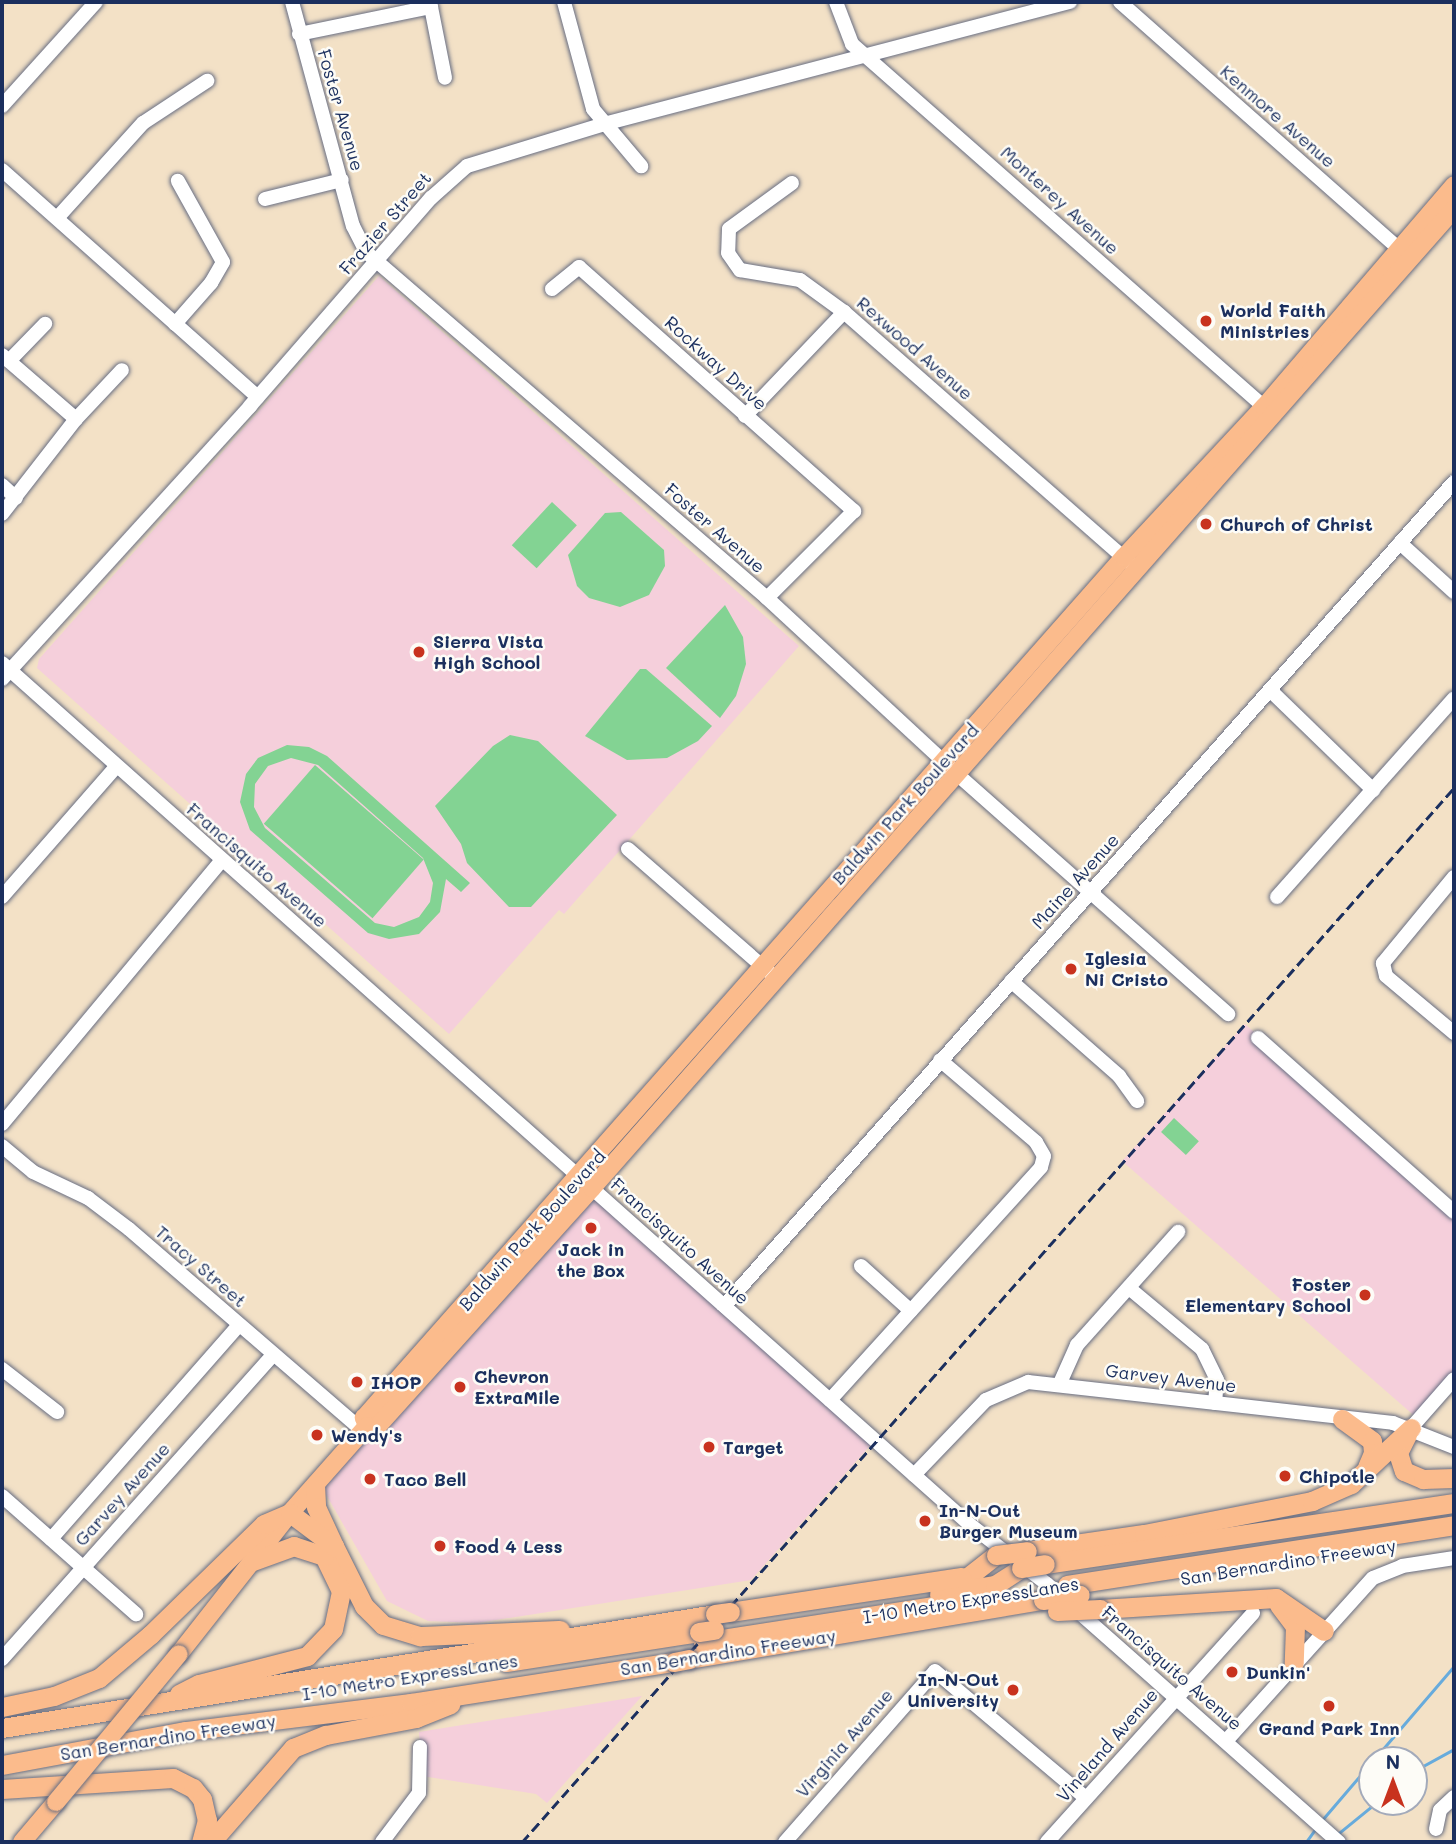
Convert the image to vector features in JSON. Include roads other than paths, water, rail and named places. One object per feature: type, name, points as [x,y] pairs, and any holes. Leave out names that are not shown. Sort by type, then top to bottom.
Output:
[{"type":"highway","points":[[1342,1419],[1372,1441],[1372,1458],[1362,1475]]},
{"type":"highway","points":[[968,1576],[996,1555],[1018,1566],[1288,1507],[1326,1496],[1362,1475],[1411,1427]]},
{"type":"highway","points":[[1411,1427],[1398,1454],[1405,1471],[1423,1479],[1454,1478]]},
{"type":"highway","points":[[315,1485],[316,1507],[364,1606],[395,1632],[433,1636],[621,1629]]},
{"type":"highway","name":"San Bernardino Freeway","points":[[2,1765],[186,1731],[411,1703],[482,1691],[701,1637],[1018,1566],[1454,1503]]},
{"type":"highway","points":[[2,1707],[54,1696],[99,1678],[150,1635],[264,1524],[290,1513],[334,1546]]},
{"type":"highway","name":"I-10 Metro ExpressLanes","points":[[1074,1590],[1454,1525]]},
{"type":"highway","name":"San Bernardino Freeway","points":[[2,1728],[621,1629],[701,1637],[922,1622],[1044,1600],[1074,1590],[1454,1535]]},
{"type":"highway","points":[[159,1703],[199,1684],[307,1656],[327,1639],[341,1604],[331,1563],[301,1546],[253,1561]]},
{"type":"highway","name":"I-10 Metro ExpressLanes","points":[[411,1703],[438,1686],[995,1585],[1018,1566]]},
{"type":"highway","points":[[1266,1597],[1284,1609],[1295,1626],[1294,1663]]},
{"type":"highway","points":[[1044,1600],[1100,1609],[1266,1597],[1283,1601],[1324,1631]]},
{"type":"highway","name":"I-10 Metro ExpressLanes","points":[[2,1742],[701,1637],[1044,1600]]},
{"type":"highway","points":[[211,1842],[293,1748],[326,1735],[416,1718],[482,1691]]},
{"type":"highway","points":[[2,1788],[173,1779],[193,1788],[202,1799],[207,1821],[201,1842]]},
{"type":"main road","name":"Baldwin Park Boulevard","points":[[768,971],[958,775],[1139,571],[1269,412],[1405,254],[1454,185]]},
{"type":"main road","name":"Baldwin Park Boulevard","points":[[1405,254],[1454,209]]},
{"type":"main road","name":"Baldwin Park Boulevard","points":[[22,1842],[179,1654],[290,1513],[365,1429],[376,1428],[472,1320],[944,761],[1124,557],[1269,412]]},
{"type":"main road","name":"Baldwin Park Boulevard","points":[[365,1429],[364,1418],[497,1270],[586,1183]]},
{"type":"main road","points":[[472,1320],[497,1270]]},
{"type":"street","points":[[2,106],[96,2]]},
{"type":"street","name":"Foster Avenue","points":[[292,2],[353,226],[363,249],[767,598],[958,775],[1228,1014]]},
{"type":"street","points":[[564,2],[593,109],[641,166]]},
{"type":"street","name":"Monterey Avenue","points":[[836,2],[843,29],[867,55],[1269,412]]},
{"type":"street","name":"Frazier Street","points":[[4,670],[258,397],[440,189],[467,166],[604,124],[1070,2]]},
{"type":"street","name":"Kenmore Avenue","points":[[1119,2],[1405,254]]},
{"type":"street","points":[[299,34],[431,7],[444,78]]},
{"type":"street","points":[[58,217],[143,122],[207,81]]},
{"type":"street","points":[[2,170],[258,397]]},
{"type":"street","points":[[265,199],[342,180]]},
{"type":"street","points":[[175,324],[211,283],[223,262],[178,181]]},
{"type":"street","name":"Rexwood Avenue","points":[[792,183],[729,229],[728,253],[740,270],[800,280],[844,312],[1139,571]]},
{"type":"street","name":"Rockway Drive","points":[[552,289],[579,267],[855,511],[767,598]]},
{"type":"street","points":[[746,416],[844,312]]},
{"type":"street","points":[[45,324],[5,358],[76,419]]},
{"type":"street","points":[[2,514],[76,419],[122,370]]},
{"type":"street","name":"Maine Avenue","points":[[724,1306],[940,1060],[1272,692],[1454,482]]},
{"type":"street","points":[[2,485],[16,498]]},
{"type":"street","points":[[1400,543],[1454,592]]},
{"type":"street","name":"Francisquito Avenue","points":[[4,670],[222,860],[914,1475],[1226,1741],[1339,1842]]},
{"type":"street","points":[[1272,692],[1373,790]]},
{"type":"street","points":[[1277,897],[1454,698]]},
{"type":"street","points":[[2,897],[116,767]]},
{"type":"street","points":[[628,849],[768,971]]},
{"type":"street","points":[[2,1124],[222,860]]},
{"type":"street","points":[[1454,877],[1449,893],[1392,948],[1383,970],[1454,1033]]},
{"type":"street","points":[[1011,981],[1119,1076],[1137,1101]]},
{"type":"street","points":[[1258,1038],[1454,1212]]},
{"type":"street","points":[[830,1400],[1041,1167],[1044,1156],[1036,1142],[940,1060]]},
{"type":"street","name":"Tracy Street","points":[[2,1146],[33,1172],[88,1198],[272,1356],[365,1429]]},
{"type":"street","points":[[1060,1383],[1077,1345],[1178,1233]]},
{"type":"street","points":[[861,1266],[911,1311]]},
{"type":"street","points":[[1129,1288],[1202,1349],[1217,1381],[1215,1403]]},
{"type":"street","points":[[51,1539],[239,1325]]},
{"type":"street","name":"Garvey Avenue","points":[[2,1659],[272,1356]]},
{"type":"street","points":[[2,1370],[57,1412]]},
{"type":"street","points":[[1411,1427],[1454,1379]]},
{"type":"street","name":"Garvey Avenue","points":[[914,1475],[995,1394],[1028,1382],[1060,1383],[1411,1427],[1454,1447]]},
{"type":"street","points":[[2,1496],[136,1614]]},
{"type":"street","points":[[1226,1741],[1373,1578],[1402,1566],[1454,1558]]},
{"type":"street","name":"Vineland Avenue","points":[[1047,1842],[1253,1613]]},
{"type":"street","name":"Virginia Avenue","points":[[785,1842],[935,1671],[1086,1798]]},
{"type":"street","points":[[382,1842],[419,1794],[421,1747]]},
{"type":"street","points":[[1436,1829],[1440,1810],[1454,1797]]},
{"type":"waterway","points":[[1322,1820],[1454,1666]]},
{"type":"waterway","points":[[1428,1763],[1454,1749]]},
{"type":"waterway","points":[[1339,1833],[1360,1816]]},
{"type":"waterway","points":[[1306,1842],[1316,1828]]},
{"type":"railway","points":[[522,1842],[1454,788]]},
{"type":"place","name":"World Faith Ministries","points":[[1206,321]]},
{"type":"place","name":"Church of Christ","points":[[1206,524]]},
{"type":"place","name":"Sierra Vista High School","points":[[419,652]]},
{"type":"place","name":"Iglesia Ni Cristo","points":[[1071,969]]},
{"type":"place","name":"Jack in the Box","points":[[591,1228]]},
{"type":"place","name":"Foster Elementary School","points":[[1365,1295]]},
{"type":"place","name":"IHOP","points":[[357,1382]]},
{"type":"place","name":"Chevron ExtraMile","points":[[460,1387]]},
{"type":"place","name":"Wendy's","points":[[317,1435]]},
{"type":"place","name":"Target","points":[[709,1447]]},
{"type":"place","name":"Chipotle","points":[[1285,1476]]},
{"type":"place","name":"Taco Bell","points":[[370,1479]]},
{"type":"place","name":"In-N-Out Burger Museum","points":[[925,1521]]},
{"type":"place","name":"Food 4 Less","points":[[440,1546]]},
{"type":"place","name":"Dunkin'","points":[[1232,1672]]},
{"type":"place","name":"In-N-Out University","points":[[1013,1690]]},
{"type":"place","name":"Grand Park Inn","points":[[1329,1706]]}]
